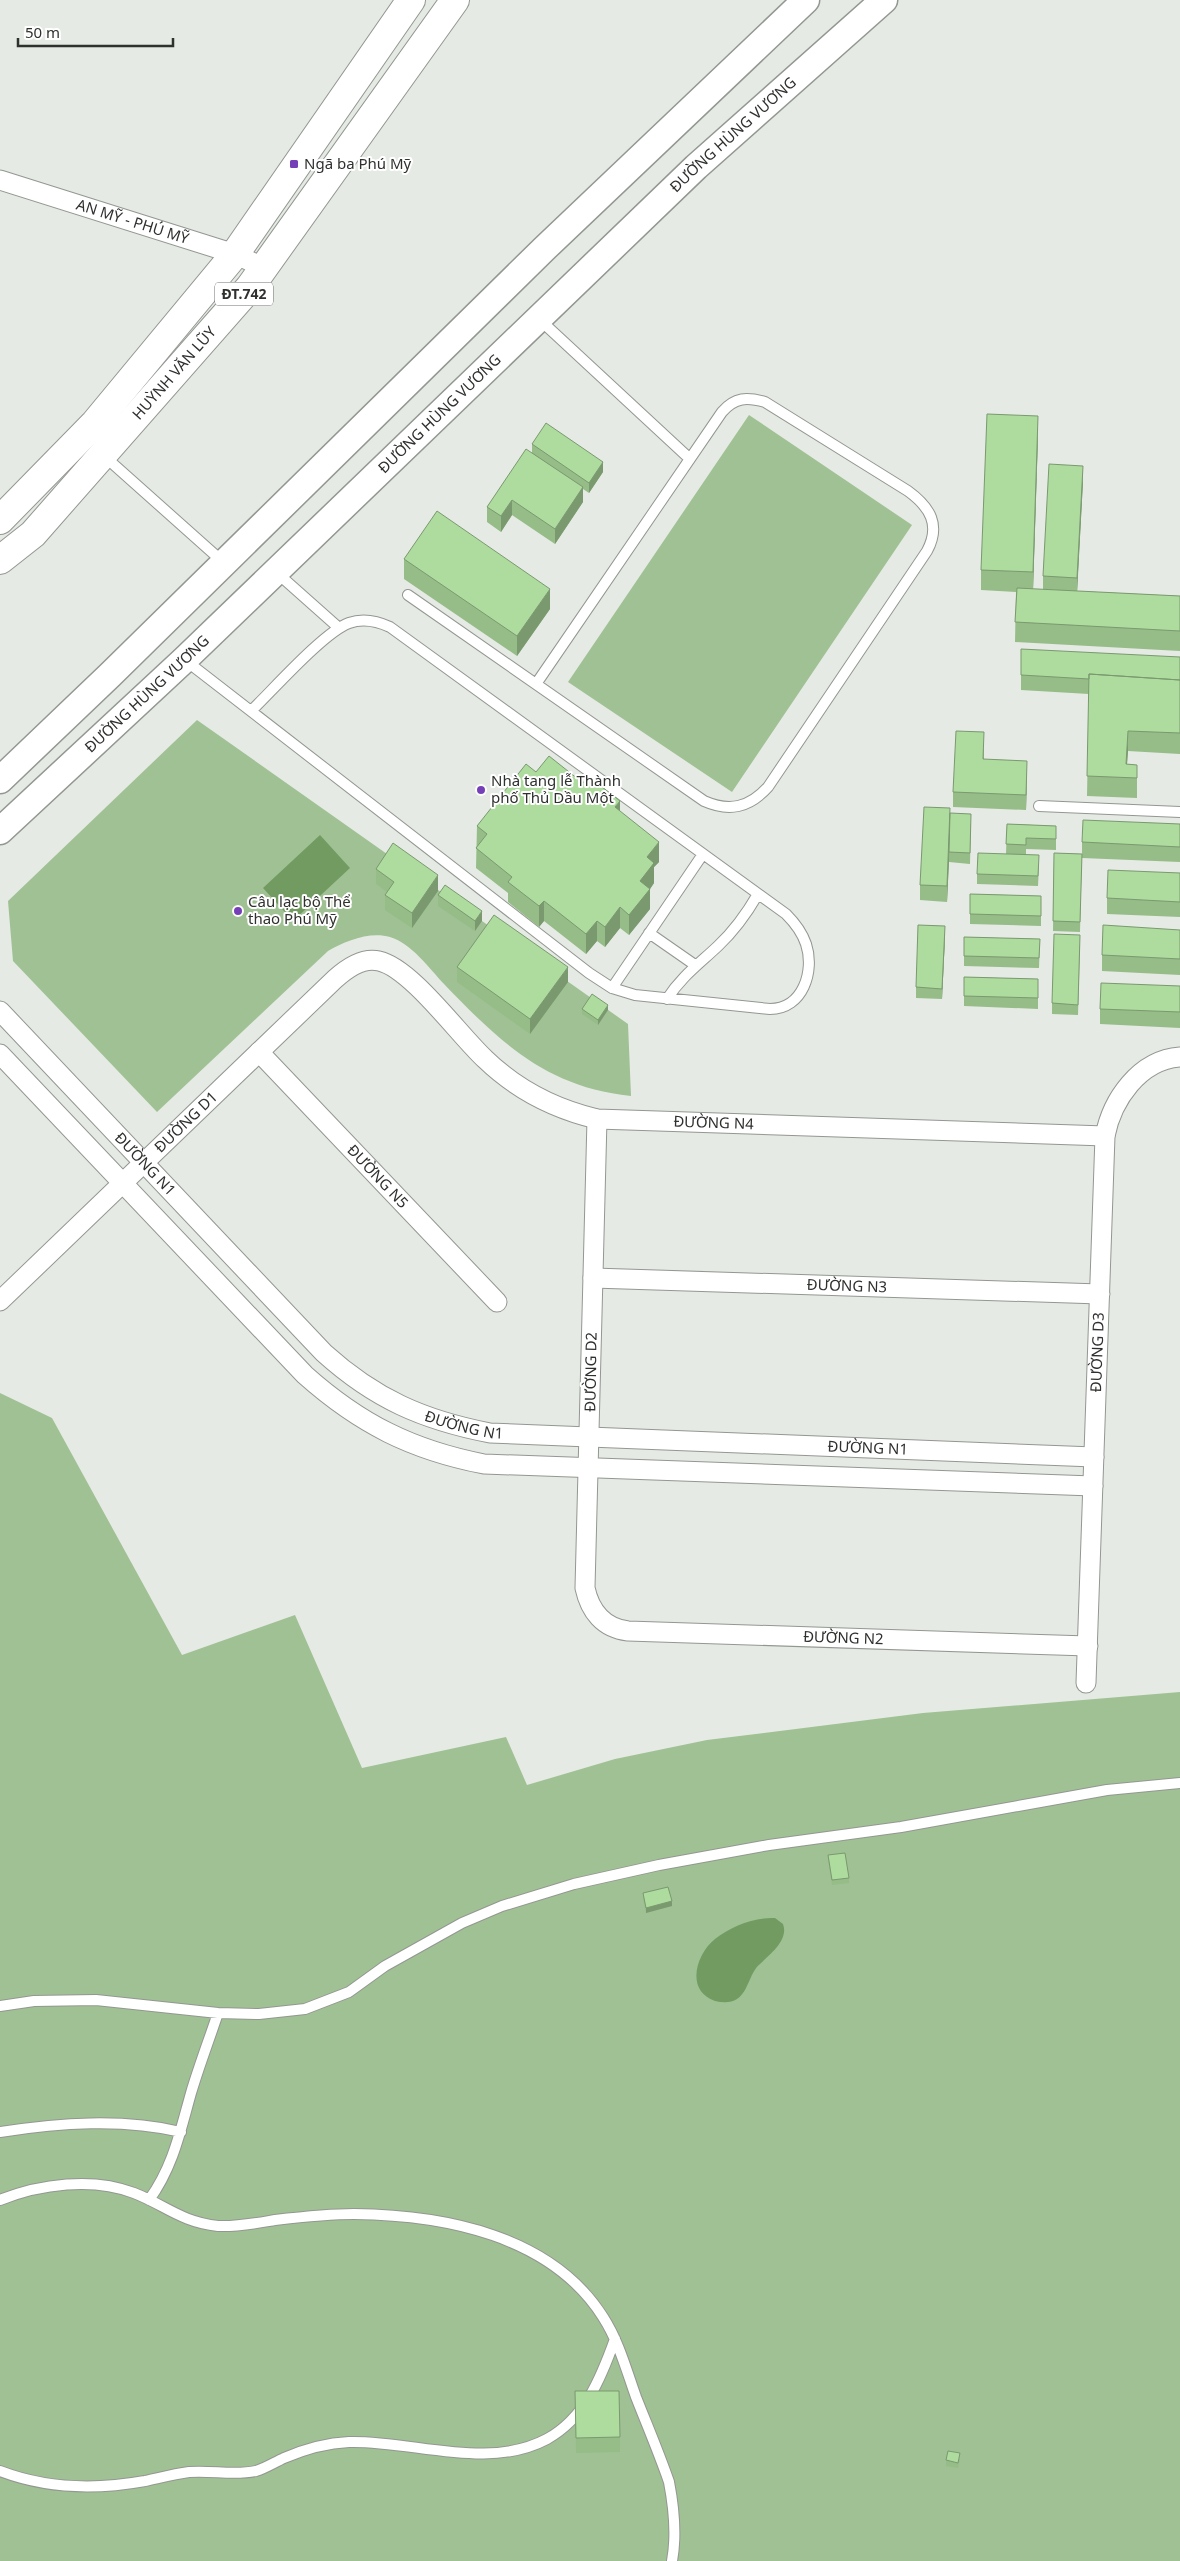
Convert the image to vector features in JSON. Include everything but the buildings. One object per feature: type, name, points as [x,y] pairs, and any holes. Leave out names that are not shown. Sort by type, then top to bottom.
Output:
[{"type":"main road","name":"HUỲNH VĂN LŨY","points":[[0,520],[95,422],[235,254],[411,0]]},
{"type":"main road","name":"HUỲNH VĂN LŨY","points":[[0,560],[33,534],[250,287],[455,0]]},
{"type":"main road","points":[[0,780],[110,675],[538,255],[806,0]]},
{"type":"main road","name":"ĐƯỜNG HÙNG VƯƠNG","points":[[0,831],[184,660],[696,167],[884,0]]},
{"type":"main road","points":[[243,543],[275,572]]},
{"type":"street","name":"AN MỸ - PHÚ MỸ","points":[[0,180],[235,254],[264,268]]},
{"type":"street","name":"ĐƯỜNG D1","points":[[0,1301],[344,972],[361,963],[379,961]]},
{"type":"street","name":"ĐƯỜNG N4","points":[[379,961],[393,967],[411,981],[485,1059],[504,1076],[546,1103],[569,1112],[597,1119],[1105,1136]]},
{"type":"street","name":"ĐƯỜNG N1","points":[[0,1011],[324,1353],[343,1370],[386,1399],[435,1420],[490,1433],[1094,1457]]},
{"type":"street","name":"ĐƯỜNG N5","points":[[259,1052],[498,1302]]},
{"type":"street","name":"ĐƯỜNG N1","points":[[0,1054],[305,1375],[347,1410],[398,1439],[454,1458],[484,1464],[1093,1486]]},
{"type":"street","name":"ĐƯỜNG D3","points":[[1086,1684],[1105,1136],[1113,1108],[1129,1085],[1155,1066],[1168,1059],[1180,1057]]},
{"type":"street","name":"ĐƯỜNG D2","points":[[597,1119],[585,1588],[590,1606],[601,1620]]},
{"type":"street","name":"ĐƯỜNG N3","points":[[593,1278],[1100,1294]]},
{"type":"street","name":"ĐƯỜNG N2","points":[[601,1620],[614,1628],[628,1631],[1088,1646]]},
{"type":"lane","points":[[539,319],[690,459]]},
{"type":"lane","points":[[408,595],[704,801],[718,807],[742,806],[760,796],[768,787],[931,544],[934,533],[931,514],[919,499],[765,402],[744,398],[728,405],[536,684]]},
{"type":"lane","points":[[102,455],[224,563]]},
{"type":"lane","points":[[275,572],[339,628]]},
{"type":"lane","points":[[184,660],[581,967],[612,988],[635,995],[778,1009],[793,1002],[799,996],[808,970],[806,944],[795,923],[703,854],[381,623],[362,620],[339,628],[251,711]]},
{"type":"lane","points":[[1039,806],[1180,812]]},
{"type":"lane","points":[[612,988],[703,854]]},
{"type":"lane","points":[[667,999],[680,980],[733,930],[758,894]]},
{"type":"lane","points":[[649,933],[695,965]]},
{"type":"lane","points":[[0,2006],[34,2001],[96,2000],[218,2013],[282,2013],[327,2002],[349,1992],[385,1966],[462,1923],[502,1906],[574,1884],[659,1865],[769,1845],[901,1828],[1098,1791],[1180,1783]]},
{"type":"lane","points":[[149,2200],[169,2169],[218,2013]]},
{"type":"lane","points":[[0,2132],[58,2125],[123,2124],[180,2132]]},
{"type":"lane","points":[[0,2200],[34,2190],[88,2185],[116,2188],[149,2200],[182,2218],[220,2226],[319,2215],[386,2216],[454,2226],[503,2238],[539,2255],[574,2282],[589,2298],[615,2339],[668,2482],[675,2531],[672,2561]]},
{"type":"lane","points":[[0,2471],[54,2486],[94,2487],[191,2472],[244,2473],[270,2466],[304,2450],[350,2442],[473,2453],[529,2446],[561,2430],[586,2403],[606,2364],[615,2339]]},
{"type":"shaded area","points":[[749,415],[912,525],[732,792],[568,682]]},
{"type":"shaded area","name":"Câu lạc bộ Thể thao Phú Mỹ","points":[[197,720],[628,1024],[631,1096],[601,1091],[574,1083],[527,1059],[485,1025],[406,945],[390,937],[374,935],[358,938],[328,951],[157,1112],[13,961],[8,901]]},
{"type":"shaded area","points":[[320,835],[350,868],[293,921],[263,888]]},
{"type":"shaded area","points":[[0,1393],[52,1418],[182,1655],[295,1615],[362,1768],[506,1737],[527,1785],[615,1759],[707,1740],[923,1713],[1180,1692],[1180,2561],[0,2561]]},
{"type":"shaded area","points":[[775,1918],[783,1924],[784,1930],[781,1941],[753,1972],[741,1996],[730,2002],[724,2002],[715,2001],[706,1996],[700,1989],[697,1981],[697,1972],[699,1963],[708,1946],[721,1934],[736,1926],[759,1919]]},
{"type":"place","name":"Ngã ba Phú Mỹ","points":[[294,164]]},
{"type":"place","name":"Nhà tang lễ Thành phố Thủ Dầu Một","points":[[481,790]]},
{"type":"place","name":"Câu lạc bộ Thể thao Phú Mỹ","points":[[238,911]]}]
